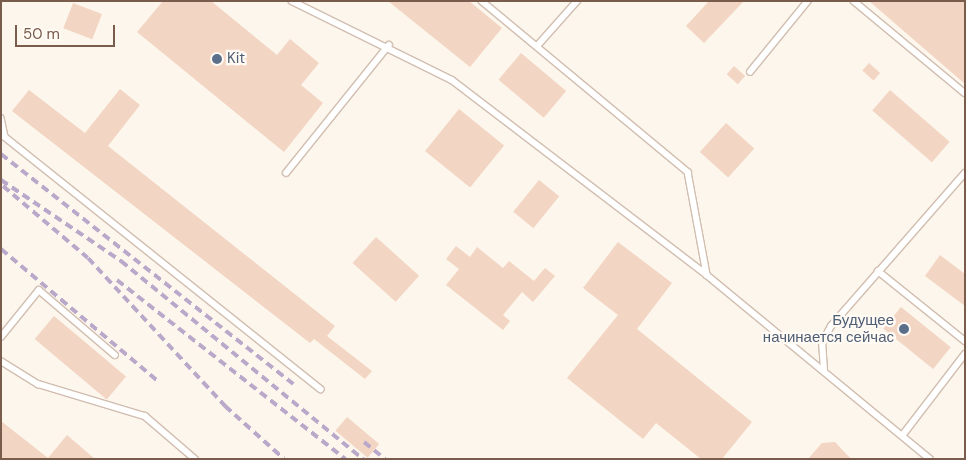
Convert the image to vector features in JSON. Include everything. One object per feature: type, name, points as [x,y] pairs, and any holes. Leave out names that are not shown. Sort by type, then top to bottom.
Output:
[{"type":"lane","points":[[292,1],[310,14],[389,45],[452,80],[707,275],[930,459]]},
{"type":"lane","points":[[482,1],[538,45],[688,172],[707,275]]},
{"type":"lane","points":[[538,45],[577,1]]},
{"type":"lane","points":[[750,72],[808,1]]},
{"type":"lane","points":[[854,1],[965,93]]},
{"type":"lane","points":[[286,173],[389,45]]},
{"type":"lane","points":[[1,118],[5,137],[321,389]]},
{"type":"lane","points":[[824,370],[822,344],[831,326],[965,173]]},
{"type":"lane","points":[[878,271],[965,341]]},
{"type":"lane","points":[[1,337],[39,290],[115,354]]},
{"type":"lane","points":[[902,436],[965,354]]},
{"type":"lane","points":[[1,361],[38,384],[145,416],[195,459]]},
{"type":"building","points":[[163,1],[211,1],[277,55],[290,39],[319,63],[301,85],[323,103],[284,152],[137,32]]},
{"type":"building","points":[[388,1],[469,1],[502,28],[470,67]]},
{"type":"building","points":[[709,1],[744,1],[704,43],[686,26]]},
{"type":"building","points":[[869,1],[965,1],[965,84]]},
{"type":"building","points":[[73,3],[102,14],[92,39],[63,28]]},
{"type":"building","points":[[521,53],[566,91],[544,118],[499,80]]},
{"type":"building","points":[[869,63],[880,73],[873,80],[862,70]]},
{"type":"building","points":[[734,66],[745,76],[738,84],[727,74]]},
{"type":"building","points":[[120,89],[140,105],[108,146],[335,326],[327,336],[372,371],[365,379],[314,339],[310,343],[12,111],[29,90],[85,133]]},
{"type":"building","points":[[890,90],[950,142],[932,162],[872,110]]},
{"type":"building","points":[[459,109],[504,146],[470,187],[425,151]]},
{"type":"building","points":[[726,123],[754,148],[728,177],[700,152]]},
{"type":"building","points":[[539,180],[559,196],[533,228],[513,212]]},
{"type":"building","points":[[376,237],[419,276],[396,302],[353,263]]},
{"type":"building","points":[[618,242],[672,283],[637,329],[752,422],[722,459],[701,459],[656,423],[643,439],[567,378],[618,315],[583,288]]},
{"type":"building","points":[[456,246],[470,257],[477,247],[503,268],[509,261],[534,281],[545,268],[555,276],[533,302],[522,292],[503,315],[510,321],[503,330],[446,285],[459,269],[446,259]]},
{"type":"building","points":[[940,255],[965,274],[965,306],[925,276]]},
{"type":"building","points":[[901,307],[951,347],[933,369],[883,329]]},
{"type":"building","points":[[54,316],[126,376],[107,399],[35,339]]},
{"type":"building","points":[[347,417],[379,444],[368,458],[335,431]]},
{"type":"building","points":[[1,421],[48,458],[67,435],[95,459],[1,459]]},
{"type":"building","points":[[835,442],[851,459],[808,459],[822,443]]},
{"type":"railway","points":[[1,154],[293,384]]},
{"type":"railway","points":[[1,180],[121,261],[363,459]]},
{"type":"railway","points":[[3,186],[88,258],[225,406],[284,459]]},
{"type":"railway","points":[[1,249],[160,383]]},
{"type":"railway","points":[[117,280],[345,459]]},
{"type":"railway","points":[[364,442],[385,459]]},
{"type":"place","name":"Kit","points":[[217,59]]},
{"type":"place","name":"Будущее начинается сейчас","points":[[904,329]]}]
